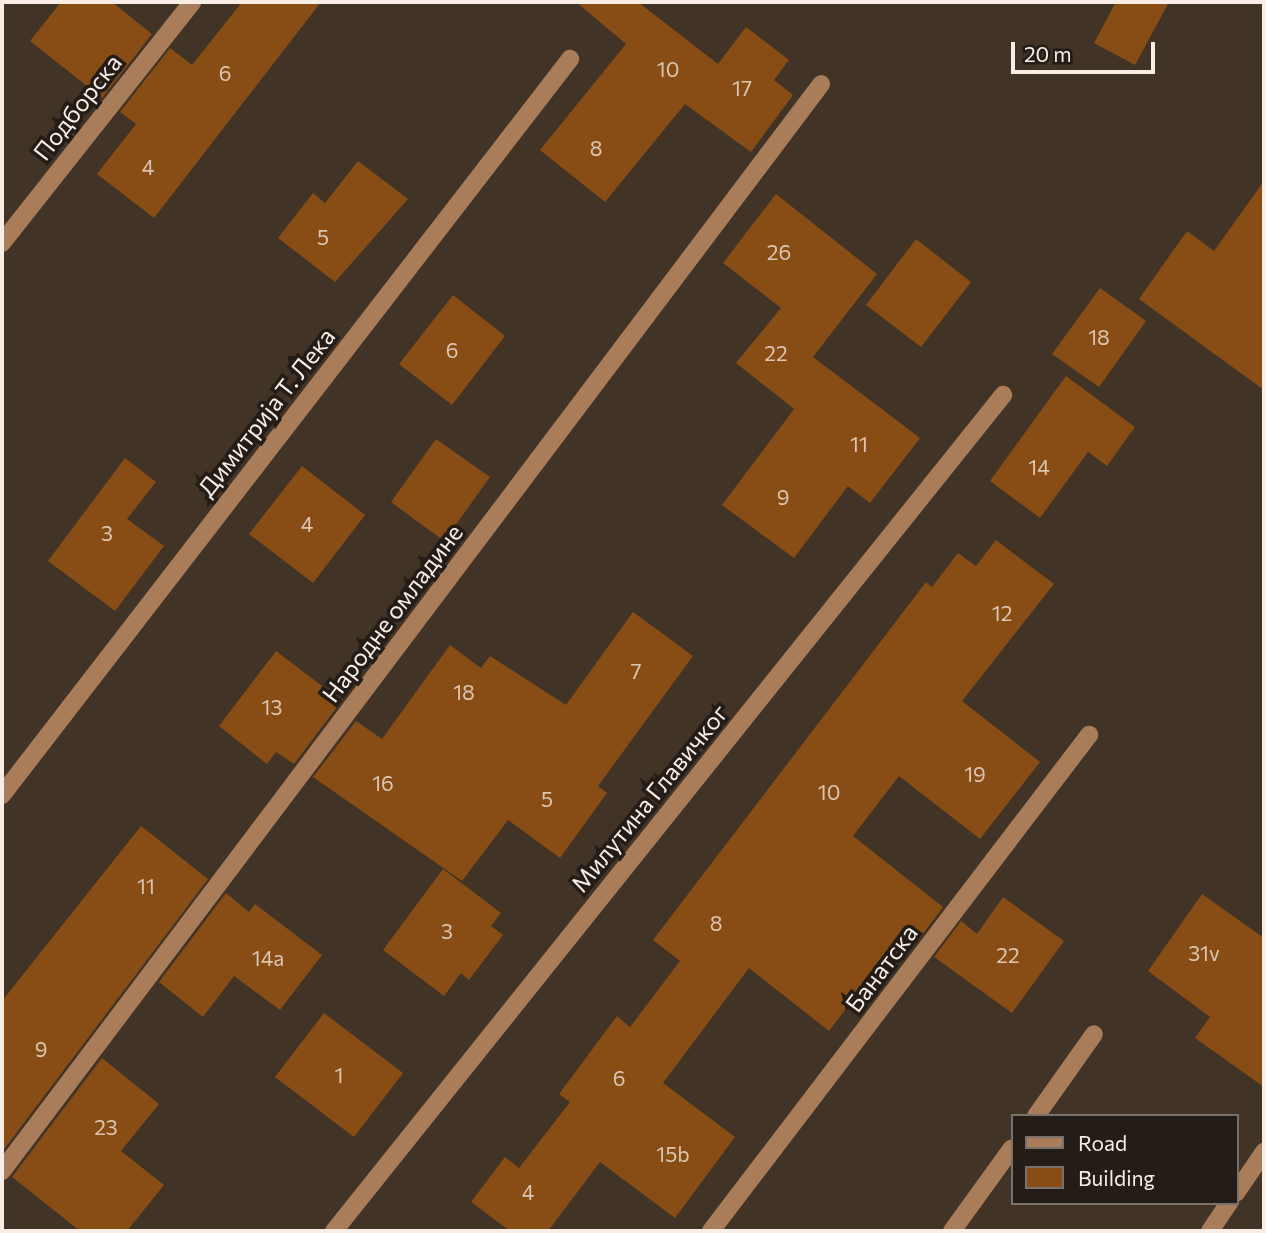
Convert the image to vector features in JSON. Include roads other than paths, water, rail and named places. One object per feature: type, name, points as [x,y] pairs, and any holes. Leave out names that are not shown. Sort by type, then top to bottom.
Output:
[{"type":"street","name":"Подборска","points":[[2,243],[191,2]]},
{"type":"street","name":"Димитрија Т. Лека","points":[[2,795],[569,59]]},
{"type":"street","name":"Народне омладине","points":[[2,1171],[821,85]]},
{"type":"street","name":"Милутина Главичког","points":[[334,1231],[1003,394]]},
{"type":"street","name":"Банатска","points":[[711,1231],[1089,735]]},
{"type":"street","points":[[1037,1114],[1094,1034]]},
{"type":"street","points":[[952,1231],[1010,1151]]},
{"type":"street","points":[[1238,1190],[1264,1152]]},
{"type":"street","points":[[1210,1231],[1228,1205]]}]
